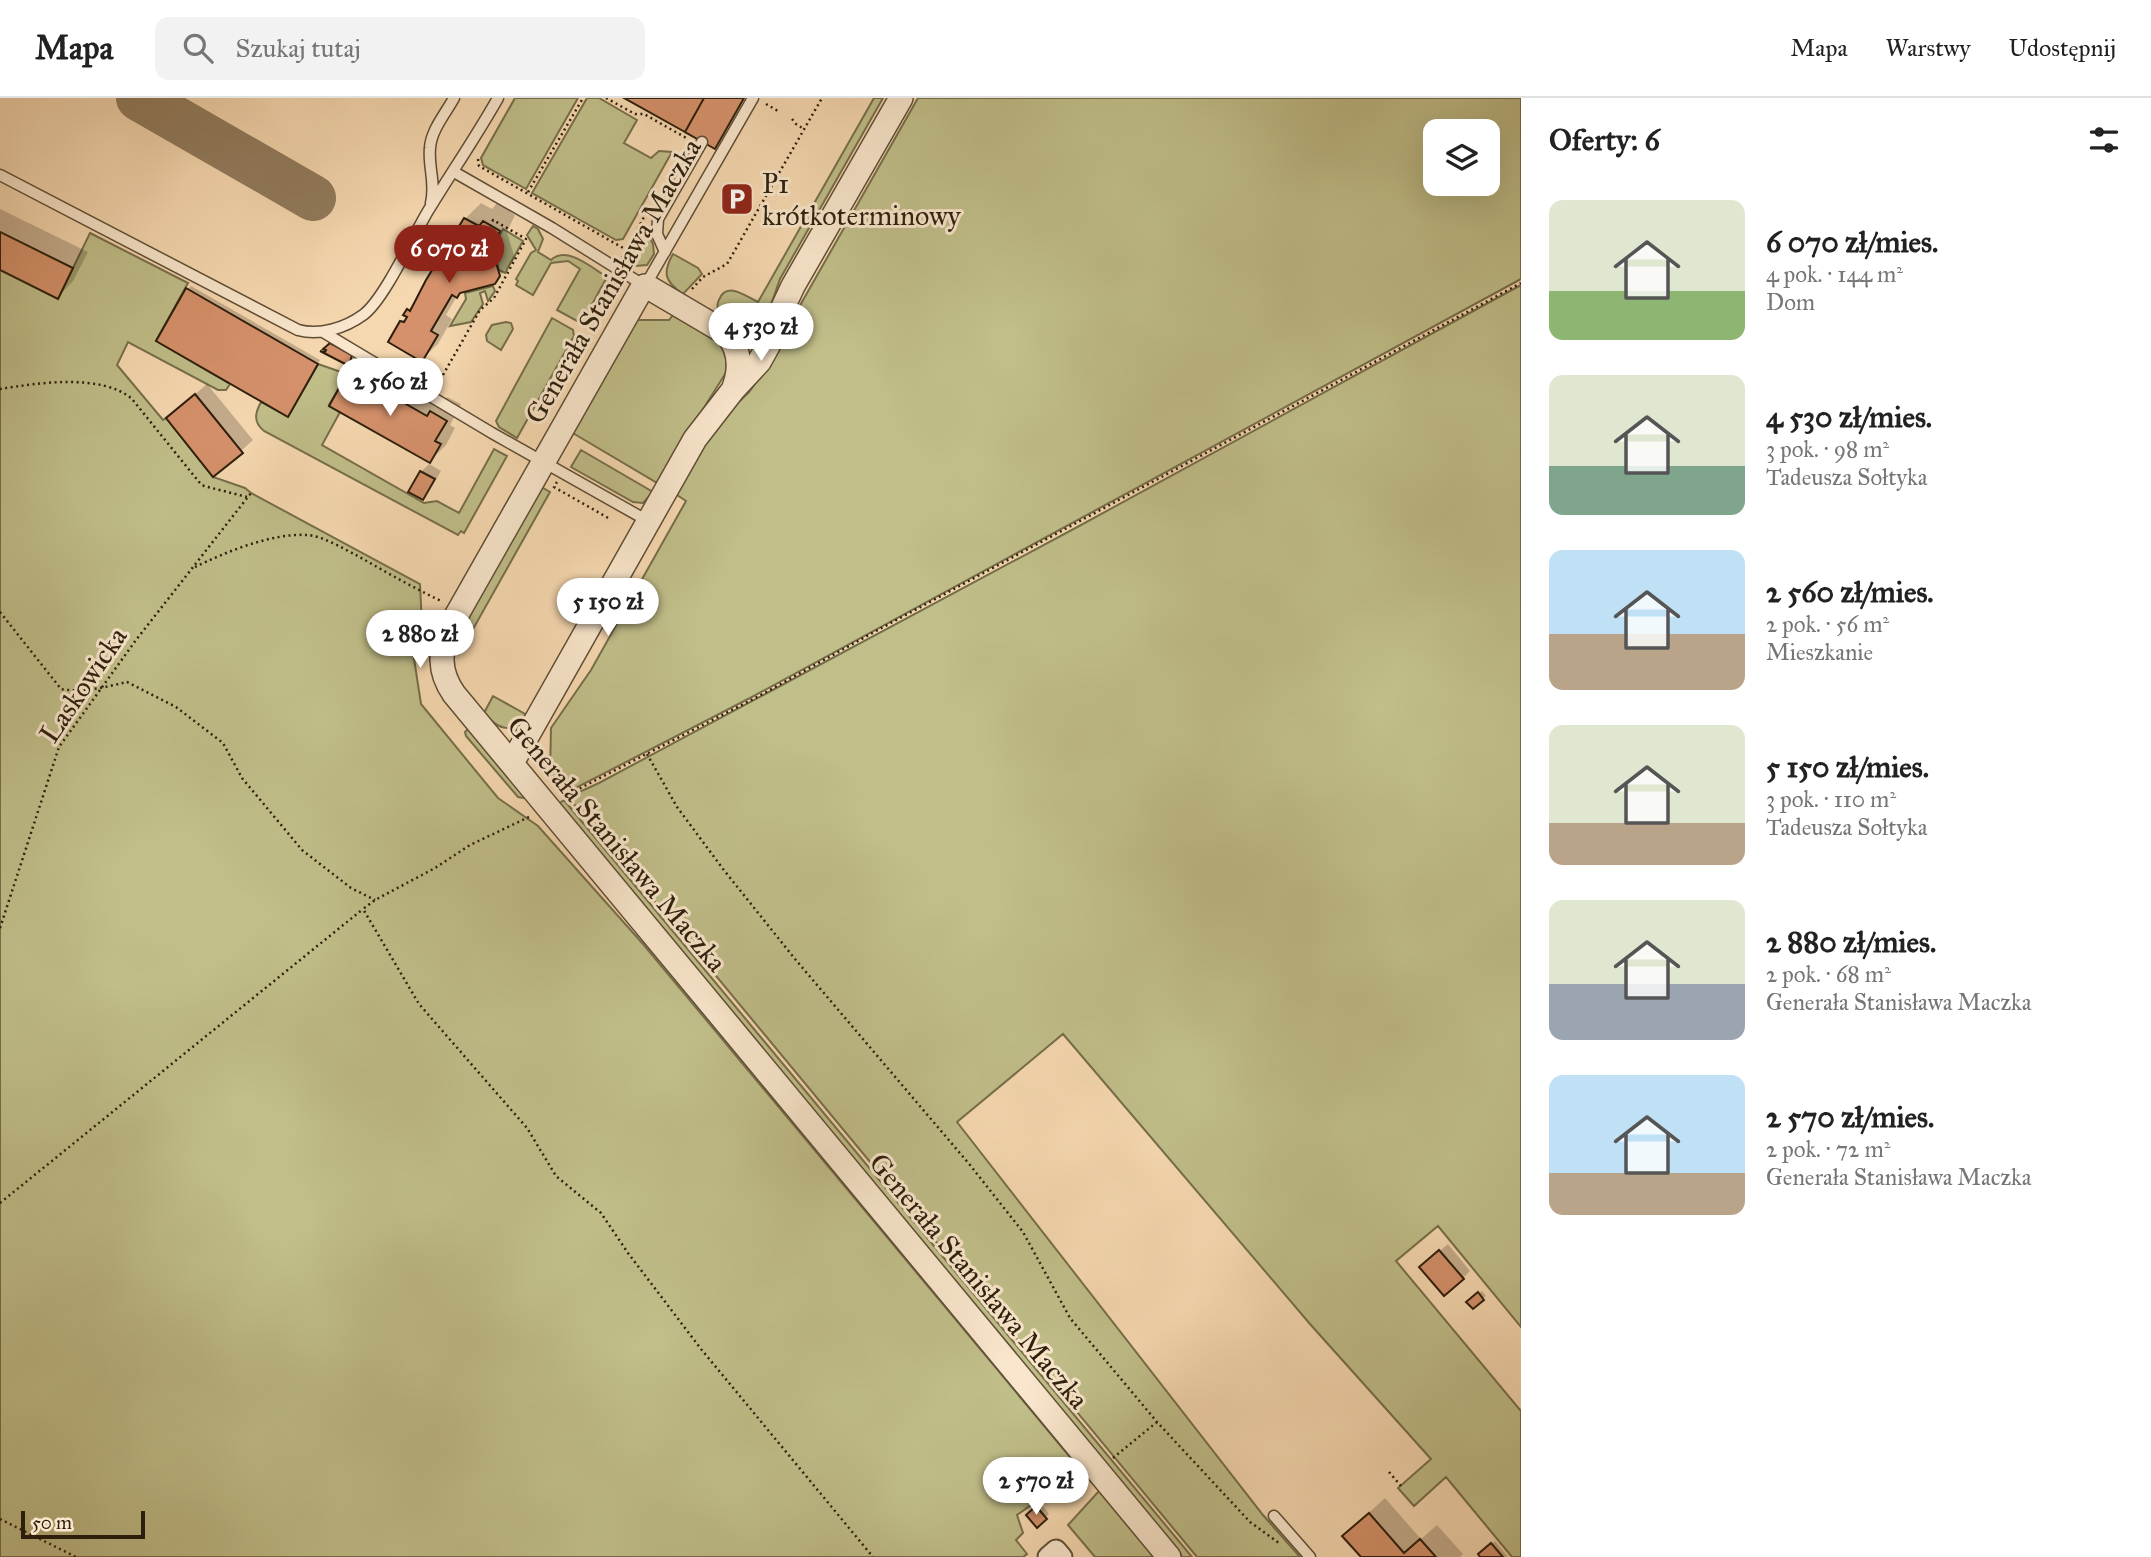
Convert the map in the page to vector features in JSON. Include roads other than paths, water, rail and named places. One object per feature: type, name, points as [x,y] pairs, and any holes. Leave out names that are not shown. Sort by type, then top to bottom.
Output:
[{"type":"street","points":[[512,763],[695,439],[759,362],[793,286],[901,98]]},
{"type":"street","points":[[645,286],[722,330],[731,339],[739,362],[733,390]]},
{"type":"street","name":"Generała Stanisława Maczka","points":[[645,286],[637,294],[451,625],[441,654],[448,685],[1169,1557]]},
{"type":"street","points":[[731,339],[744,341],[760,336],[772,327],[778,318]]},
{"type":"street","points":[[1048,1557],[1056,1550],[1062,1557]]},
{"type":"lane","points":[[428,210],[434,187],[430,159],[431,141],[454,98]]},
{"type":"lane","points":[[0,175],[298,330],[323,332],[353,321],[370,309],[498,98]]},
{"type":"lane","name":"Generała Stanisława Maczka","points":[[645,286],[756,99]]},
{"type":"lane","points":[[665,252],[657,234],[658,219],[702,142]]},
{"type":"lane","points":[[454,172],[552,228],[645,286]]},
{"type":"lane","points":[[323,332],[543,462],[649,521]]},
{"type":"lane","points":[[1274,1516],[1310,1557]]},
{"type":"place","name":"P1 krótkoterminowy","points":[[737,199]]}]
